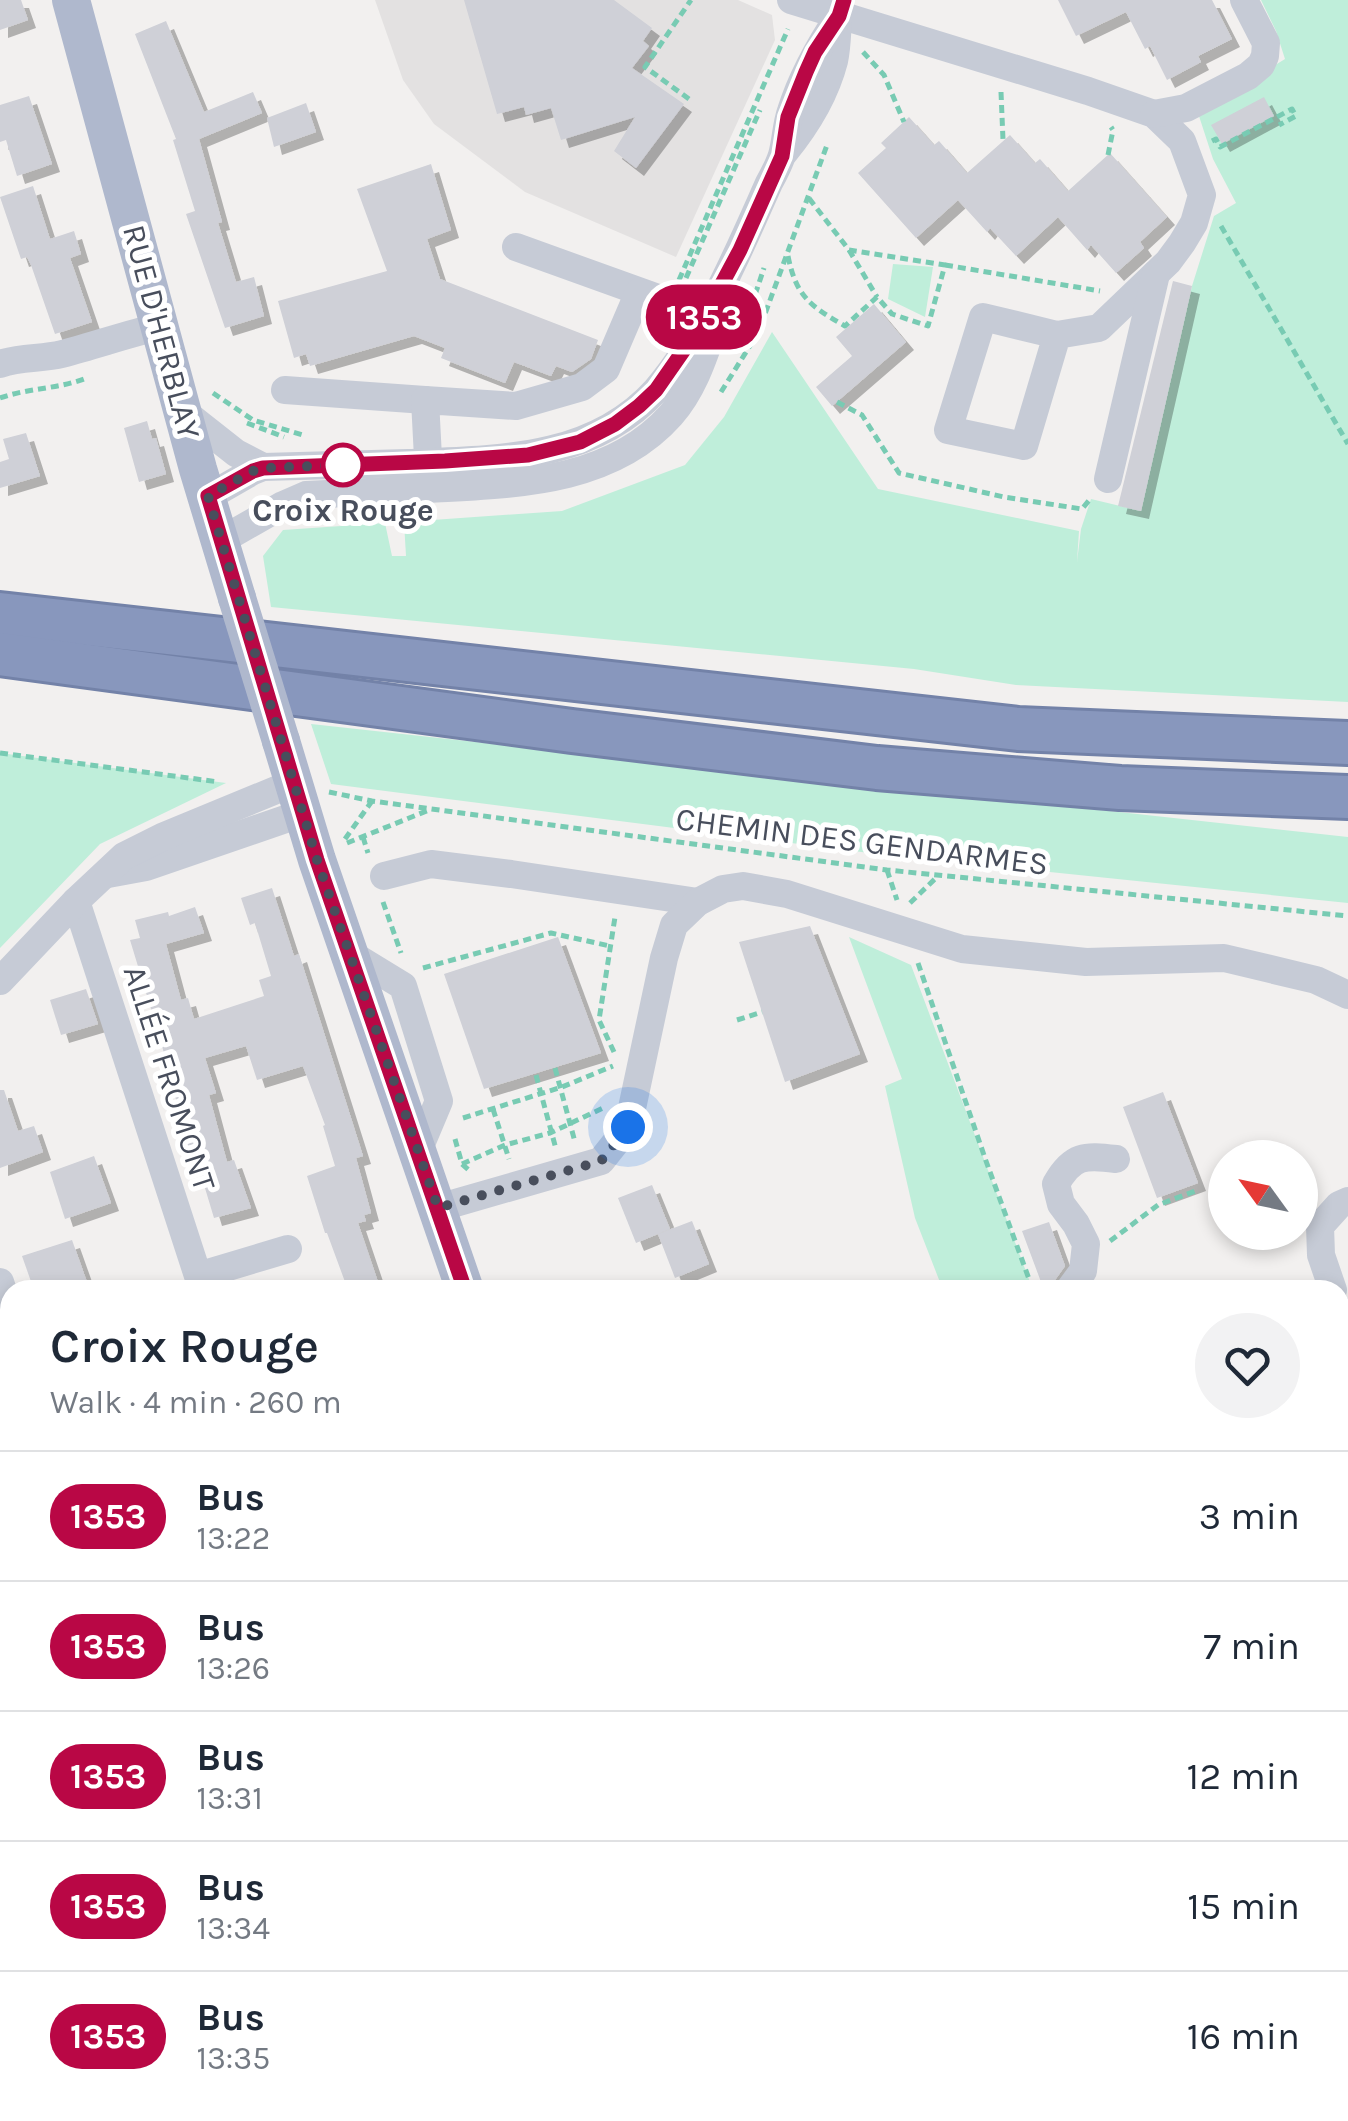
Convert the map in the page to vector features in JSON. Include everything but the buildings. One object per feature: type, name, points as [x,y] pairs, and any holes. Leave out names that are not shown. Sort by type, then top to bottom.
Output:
[{"type":"highway","points":[[0,614],[1018,729],[1348,743]]},
{"type":"highway","points":[[0,654],[877,768],[1120,788],[1348,797]]},
{"type":"main road","name":"RUE D'HERBLAY","points":[[71,0],[161,326],[196,406],[208,496],[237,598],[281,741],[306,796],[349,953],[462,1280]]},
{"type":"street","points":[[791,0],[842,8],[976,57],[1154,114],[1182,141],[1202,195],[1182,243],[1100,328],[1057,336],[984,317],[948,430],[1024,446],[1057,336]]},
{"type":"street","points":[[1154,114],[1186,108],[1248,76],[1261,65],[1266,43],[1244,0]]},
{"type":"street","points":[[220,541],[306,496],[551,451],[580,442],[615,424],[656,390],[686,348],[740,250],[782,156],[788,117],[806,72],[842,8]]},
{"type":"street","points":[[516,247],[705,315]]},
{"type":"street","points":[[208,496],[263,468],[429,475],[490,486],[556,478],[607,460],[652,434],[672,414],[702,363],[740,250]]},
{"type":"street","points":[[1108,479],[1156,274]]},
{"type":"street","points":[[285,390],[516,406],[582,387],[606,369],[639,292]]},
{"type":"street","points":[[0,364],[59,355],[161,326]]},
{"type":"street","points":[[425,400],[429,475]]},
{"type":"street","points":[[196,406],[236,453],[263,468]]},
{"type":"street","points":[[0,982],[124,856],[140,847],[306,796]]},
{"type":"street","points":[[384,876],[431,864],[698,902]]},
{"type":"street","points":[[438,1208],[601,1161],[628,1127],[674,925],[698,902],[722,890],[743,886],[787,894],[962,949],[1086,962],[1224,958],[1316,980],[1348,994]]},
{"type":"street","name":"ALLÉE FROMONT","points":[[76,901],[199,1280]]},
{"type":"street","points":[[1076,1280],[1083,1270],[1086,1244],[1061,1204],[1056,1184],[1065,1168],[1089,1156],[1116,1159]]},
{"type":"street","points":[[1330,1280],[1321,1254],[1320,1226],[1339,1205],[1348,1201]]},
{"type":"street","name":"ALLÉE FROMONT","points":[[208,1280],[288,1248]]},
{"type":"path","points":[[689,99],[645,67],[691,0]]},
{"type":"path","points":[[861,50],[884,75],[904,122]]},
{"type":"path","points":[[976,57],[1001,92],[1003,140]]},
{"type":"path","points":[[1186,152],[1216,139],[1220,146],[1292,109],[1296,116],[1279,125]]},
{"type":"path","points":[[1202,195],[1348,444]]},
{"type":"path","points":[[808,196],[892,314],[928,326],[945,265]]},
{"type":"path","points":[[849,250],[1132,297]]},
{"type":"path","points":[[787,252],[793,280],[814,308],[844,326],[877,297]]},
{"type":"path","points":[[0,398],[21,390],[64,387],[95,376]]},
{"type":"path","points":[[837,402],[862,415],[899,473],[1082,509],[1108,479]]},
{"type":"path","points":[[196,406],[244,418],[275,435],[309,437]]},
{"type":"path","points":[[0,753],[226,783]]},
{"type":"path","name":"CHEMIN DES GENDARMES","points":[[306,796],[372,801],[886,870],[1348,916]]},
{"type":"path","points":[[341,853],[342,844],[372,801]]},
{"type":"path","points":[[362,837],[432,809]]},
{"type":"path","points":[[886,870],[901,912],[939,875]]},
{"type":"path","points":[[619,890],[599,1020],[619,1063],[613,1086],[636,1088]]},
{"type":"path","points":[[907,932],[1030,1280]]},
{"type":"path","points":[[409,972],[552,933],[610,946]]},
{"type":"path","points":[[736,1020],[762,1012]]},
{"type":"path","points":[[456,1120],[562,1087],[619,1063]]},
{"type":"path","points":[[555,1068],[570,1124],[573,1168]]},
{"type":"path","points":[[536,1075],[550,1133],[573,1168]]},
{"type":"path","points":[[462,1164],[505,1145],[550,1133],[611,1104]]},
{"type":"path","points":[[493,1110],[516,1185]]},
{"type":"path","points":[[1084,1261],[1158,1205],[1198,1190]]},
{"type":"shaded area","points":[[375,0],[738,0],[772,15],[775,40],[676,257],[525,192],[434,124],[403,80]]},
{"type":"green space","points":[[1261,0],[1348,0],[1348,702],[1016,685],[914,669],[271,607],[263,556],[283,530],[385,523],[392,556],[406,556],[404,522],[562,511],[685,465],[724,417],[772,332],[878,489],[1079,531],[1077,562],[1081,529],[1091,499],[1141,511],[1192,286],[1214,216],[1236,203],[1213,159],[1198,113],[1285,59]]},
{"type":"green space","points":[[893,264],[933,267],[925,317],[888,299]]},
{"type":"green space","points":[[311,724],[1348,837],[1348,903],[885,855],[331,784]]},
{"type":"green space","points":[[0,753],[226,783],[100,844],[0,948]]},
{"type":"green space","points":[[849,937],[911,965],[1029,1280],[939,1280],[915,1218],[885,1086],[902,1079]]},
{"type":"bus line","name":"1353","points":[[462,1280],[317,860],[208,496],[263,468],[484,459],[551,451],[580,442],[639,406],[656,390],[695,334],[740,250],[782,156],[788,117],[806,72],[839,16],[844,0]]},
{"type":"place","name":"Croix Rouge","points":[[343,465]]},
{"type":"route","points":[[343,465],[263,468],[208,496],[317,860],[438,1208],[601,1161],[628,1127]]}]
